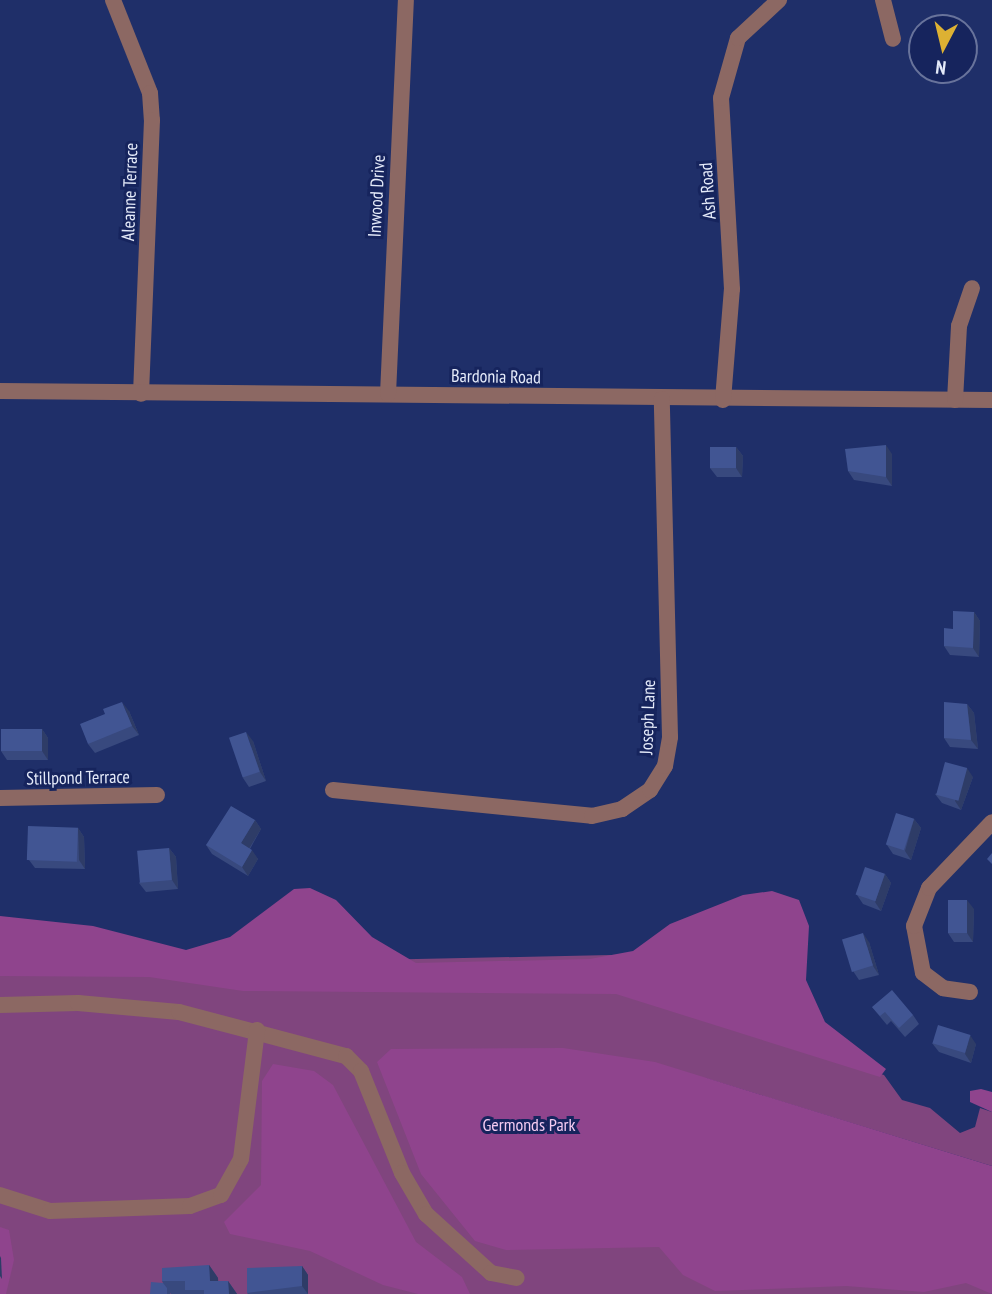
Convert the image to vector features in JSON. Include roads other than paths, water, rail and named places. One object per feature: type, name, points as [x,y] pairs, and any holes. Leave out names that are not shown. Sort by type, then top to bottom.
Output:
[{"type":"street","name":"Aleanne Terrace","points":[[113,0],[150,93],[152,120],[141,394]]},
{"type":"street","name":"Inwood Drive","points":[[388,394],[406,0]]},
{"type":"street","name":"Ash Road","points":[[723,400],[732,269],[720,98],[738,38],[779,0]]},
{"type":"street","points":[[883,0],[893,39]]},
{"type":"street","points":[[955,400],[959,326],[972,288]]},
{"type":"street","name":"Bardonia Road","points":[[0,391],[992,401]]},
{"type":"street","name":"Joseph Lane","points":[[334,790],[592,816],[628,807],[654,785],[670,737],[662,399]]},
{"type":"street","name":"Stillpond Terrace","points":[[0,798],[158,795]]},
{"type":"street","points":[[970,992],[943,988],[923,973],[914,926],[929,888],[992,822]]},
{"type":"street","points":[[0,1005],[141,1007],[257,1030],[352,1060],[426,1214],[491,1273],[517,1278]]},
{"type":"street","points":[[0,1195],[43,1211],[191,1206],[221,1195],[240,1166],[257,1030]]},
{"type":"park label","name":"Germonds Park","points":[[529,1125]]}]
